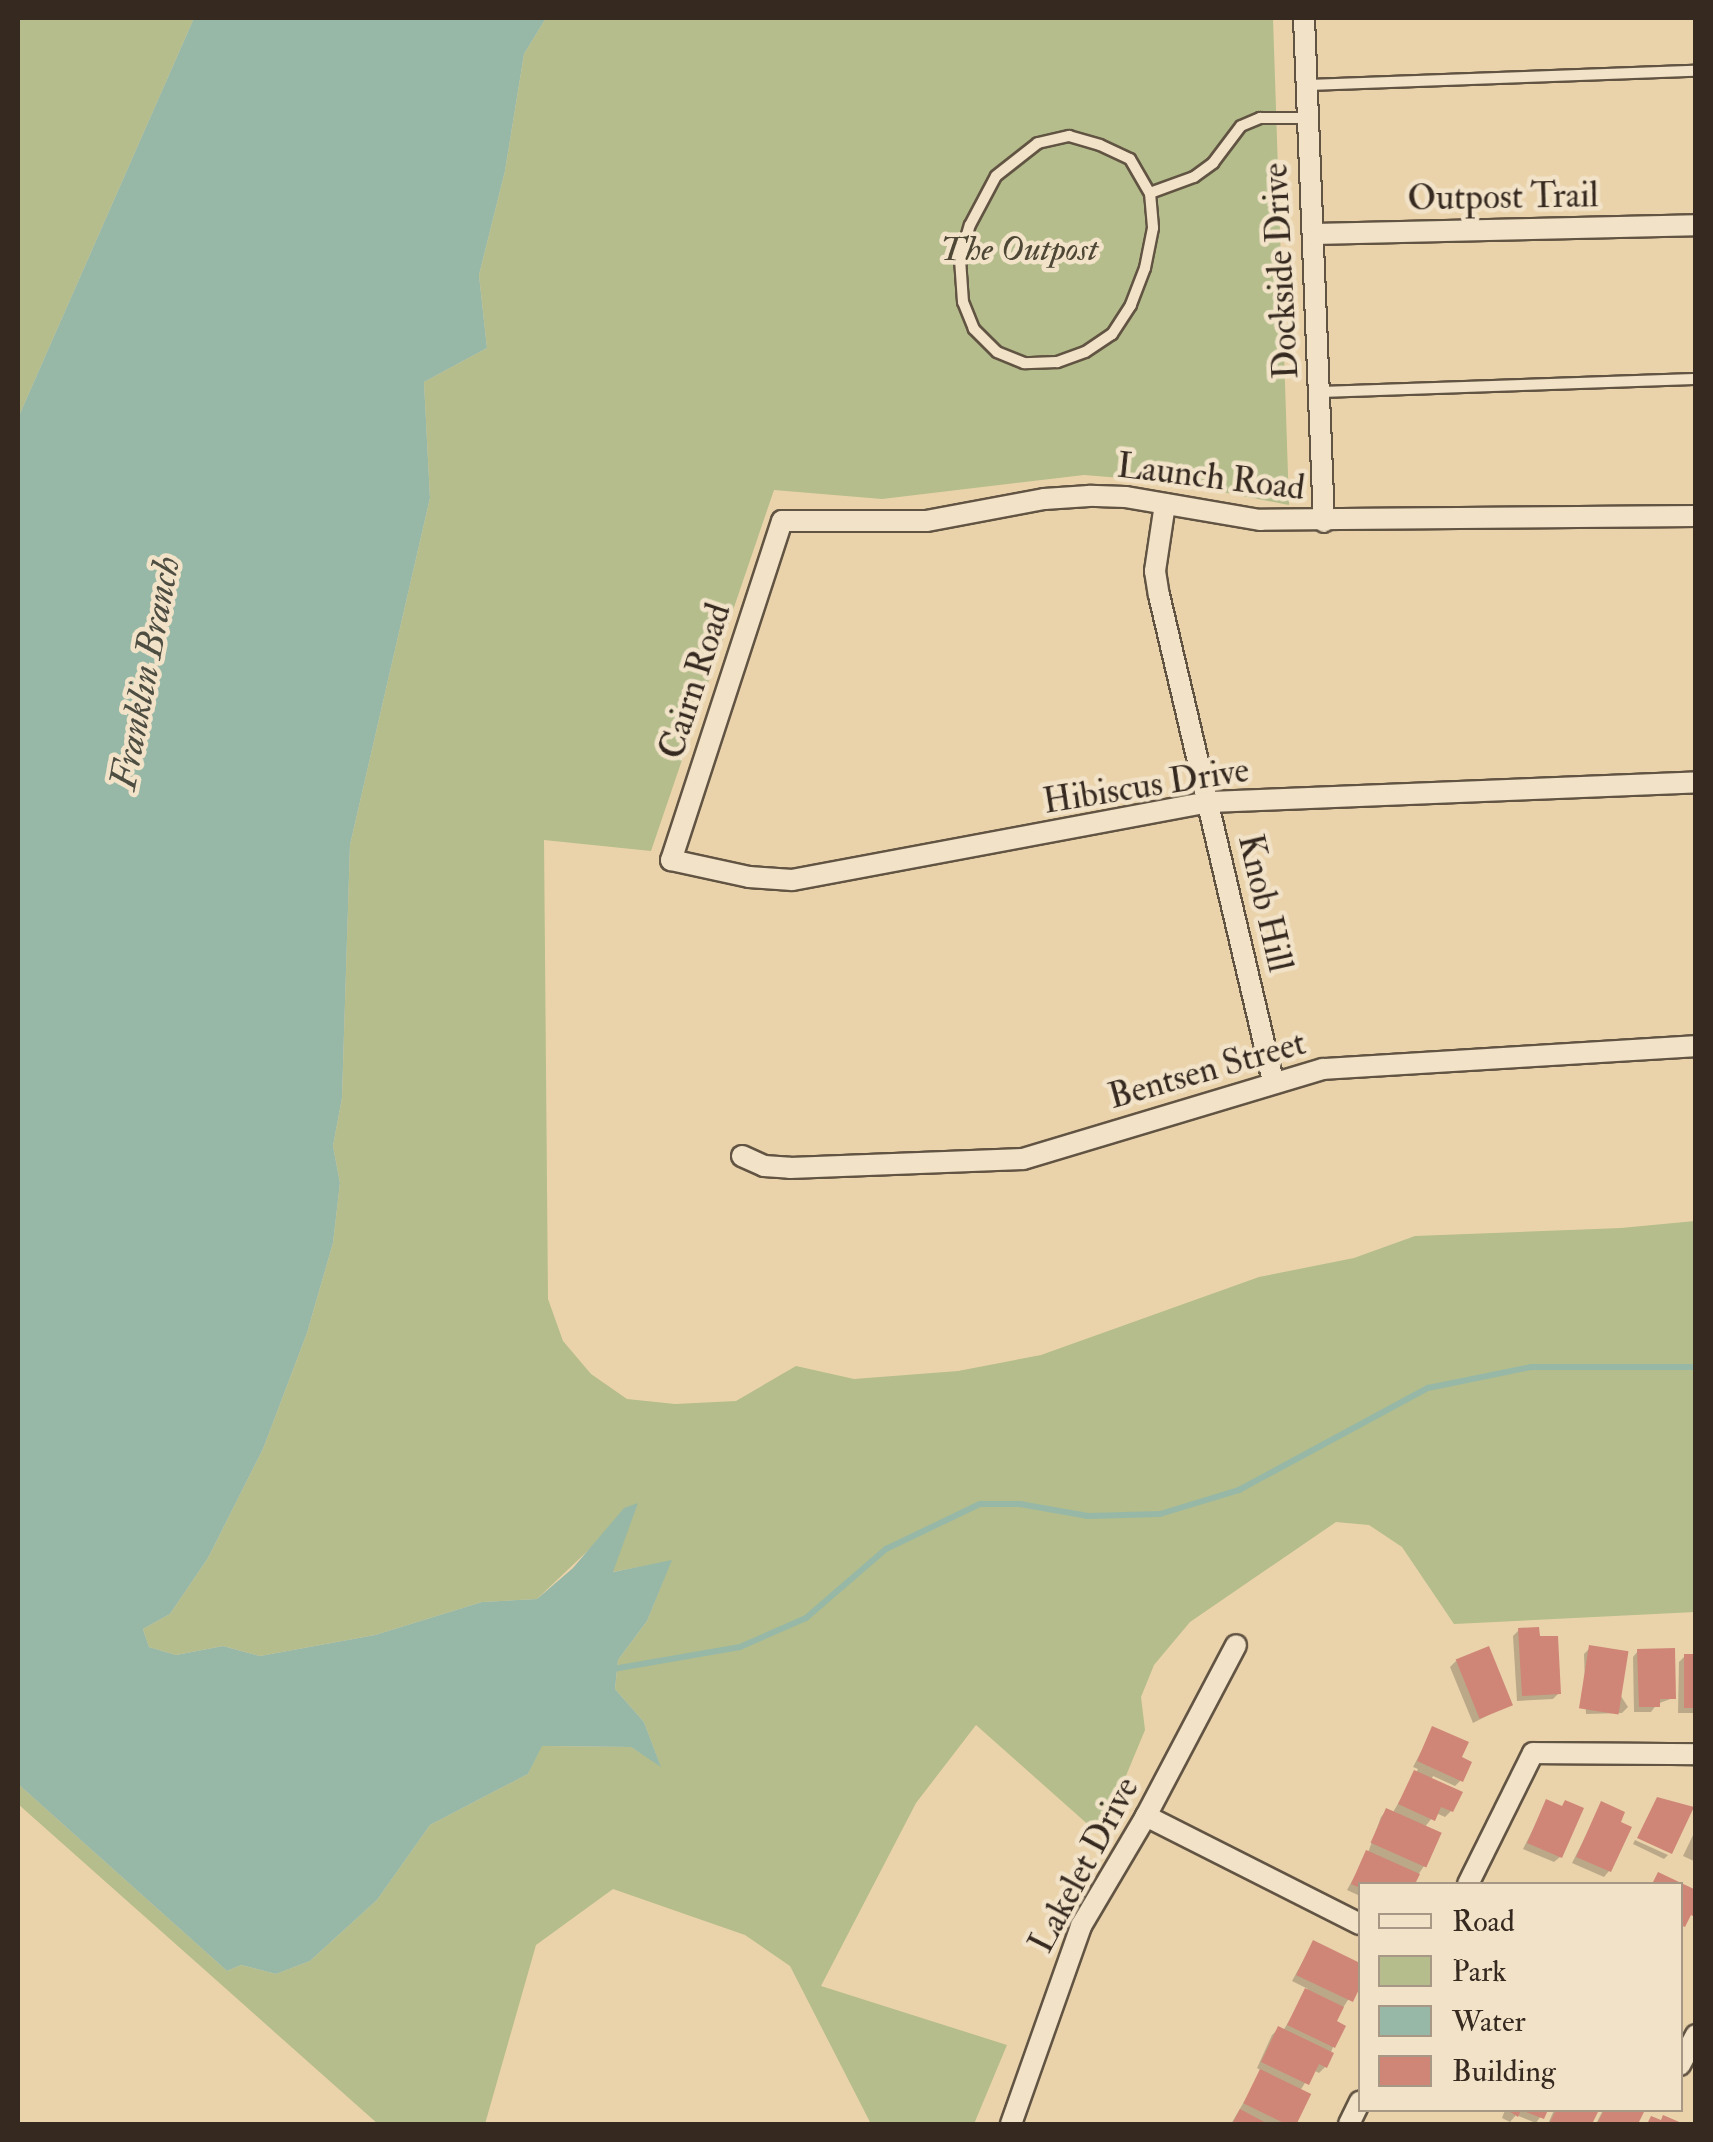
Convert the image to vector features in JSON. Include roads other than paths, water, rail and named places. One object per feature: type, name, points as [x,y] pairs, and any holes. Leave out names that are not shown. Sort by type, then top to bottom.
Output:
[{"type":"street","name":"Dockside Drive","points":[[1304,18],[1324,522]]},
{"type":"street","name":"Outpost Trail","points":[[1312,234],[1696,224]]},
{"type":"street","name":"Launch Road","points":[[782,521],[926,522],[1044,499],[1089,496],[1260,520],[1696,516]]},
{"type":"street","name":"Knob Hill","points":[[1165,504],[1155,571],[1158,595],[1273,1081]]},
{"type":"street","name":"Cairn Road","points":[[671,860],[782,521]]},
{"type":"street","name":"Hibiscus Drive","points":[[671,860],[749,876],[792,880],[1208,802],[1696,782]]},
{"type":"street","name":"Bentsen Street","points":[[742,1156],[764,1166],[790,1168],[1023,1158],[1273,1081],[1354,1065],[1696,1046]]},
{"type":"street","name":"Lakelet Drive","points":[[1011,2124],[1081,1926],[1146,1816],[1236,1645]]},
{"type":"street","points":[[1469,1882],[1532,1753],[1696,1754]]},
{"type":"street","points":[[1146,1816],[1358,1923]]},
{"type":"street","points":[[1683,2062],[1696,2035]]},
{"type":"lane","points":[[1307,85],[1696,71]]},
{"type":"lane","points":[[1150,192],[1204,170],[1241,126],[1260,118],[1306,118]]},
{"type":"lane","points":[[1069,136],[1130,159],[1150,192],[1154,228],[1145,268],[1131,305],[1112,334],[1085,352],[1057,362],[1024,363],[997,352],[974,329],[964,302],[960,259],[982,196],[1017,158],[1038,143],[1069,136]]},
{"type":"lane","points":[[1319,392],[1696,378]]},
{"type":"water","name":"Franklin Branch","points":[[194,18],[546,18],[524,54],[505,171],[479,275],[487,348],[424,382],[430,498],[350,845],[342,1098],[333,1146],[340,1183],[333,1243],[307,1333],[263,1449],[208,1558],[170,1614],[143,1629],[149,1647],[176,1655],[223,1646],[260,1656],[375,1635],[482,1602],[537,1599],[573,1568],[624,1508],[638,1503],[613,1572],[672,1560],[647,1621],[618,1660],[615,1689],[644,1722],[661,1767],[631,1747],[542,1746],[528,1774],[430,1825],[377,1900],[310,1961],[276,1974],[241,1965],[227,1971],[18,1784],[18,418]]},
{"type":"waterway","points":[[613,1669],[740,1647],[806,1618],[886,1549],[980,1504],[1020,1504],[1088,1516],[1160,1514],[1239,1490],[1428,1388],[1531,1367],[1696,1367]]},
{"type":"park label","name":"The Outpost","points":[[1019,249]]}]
